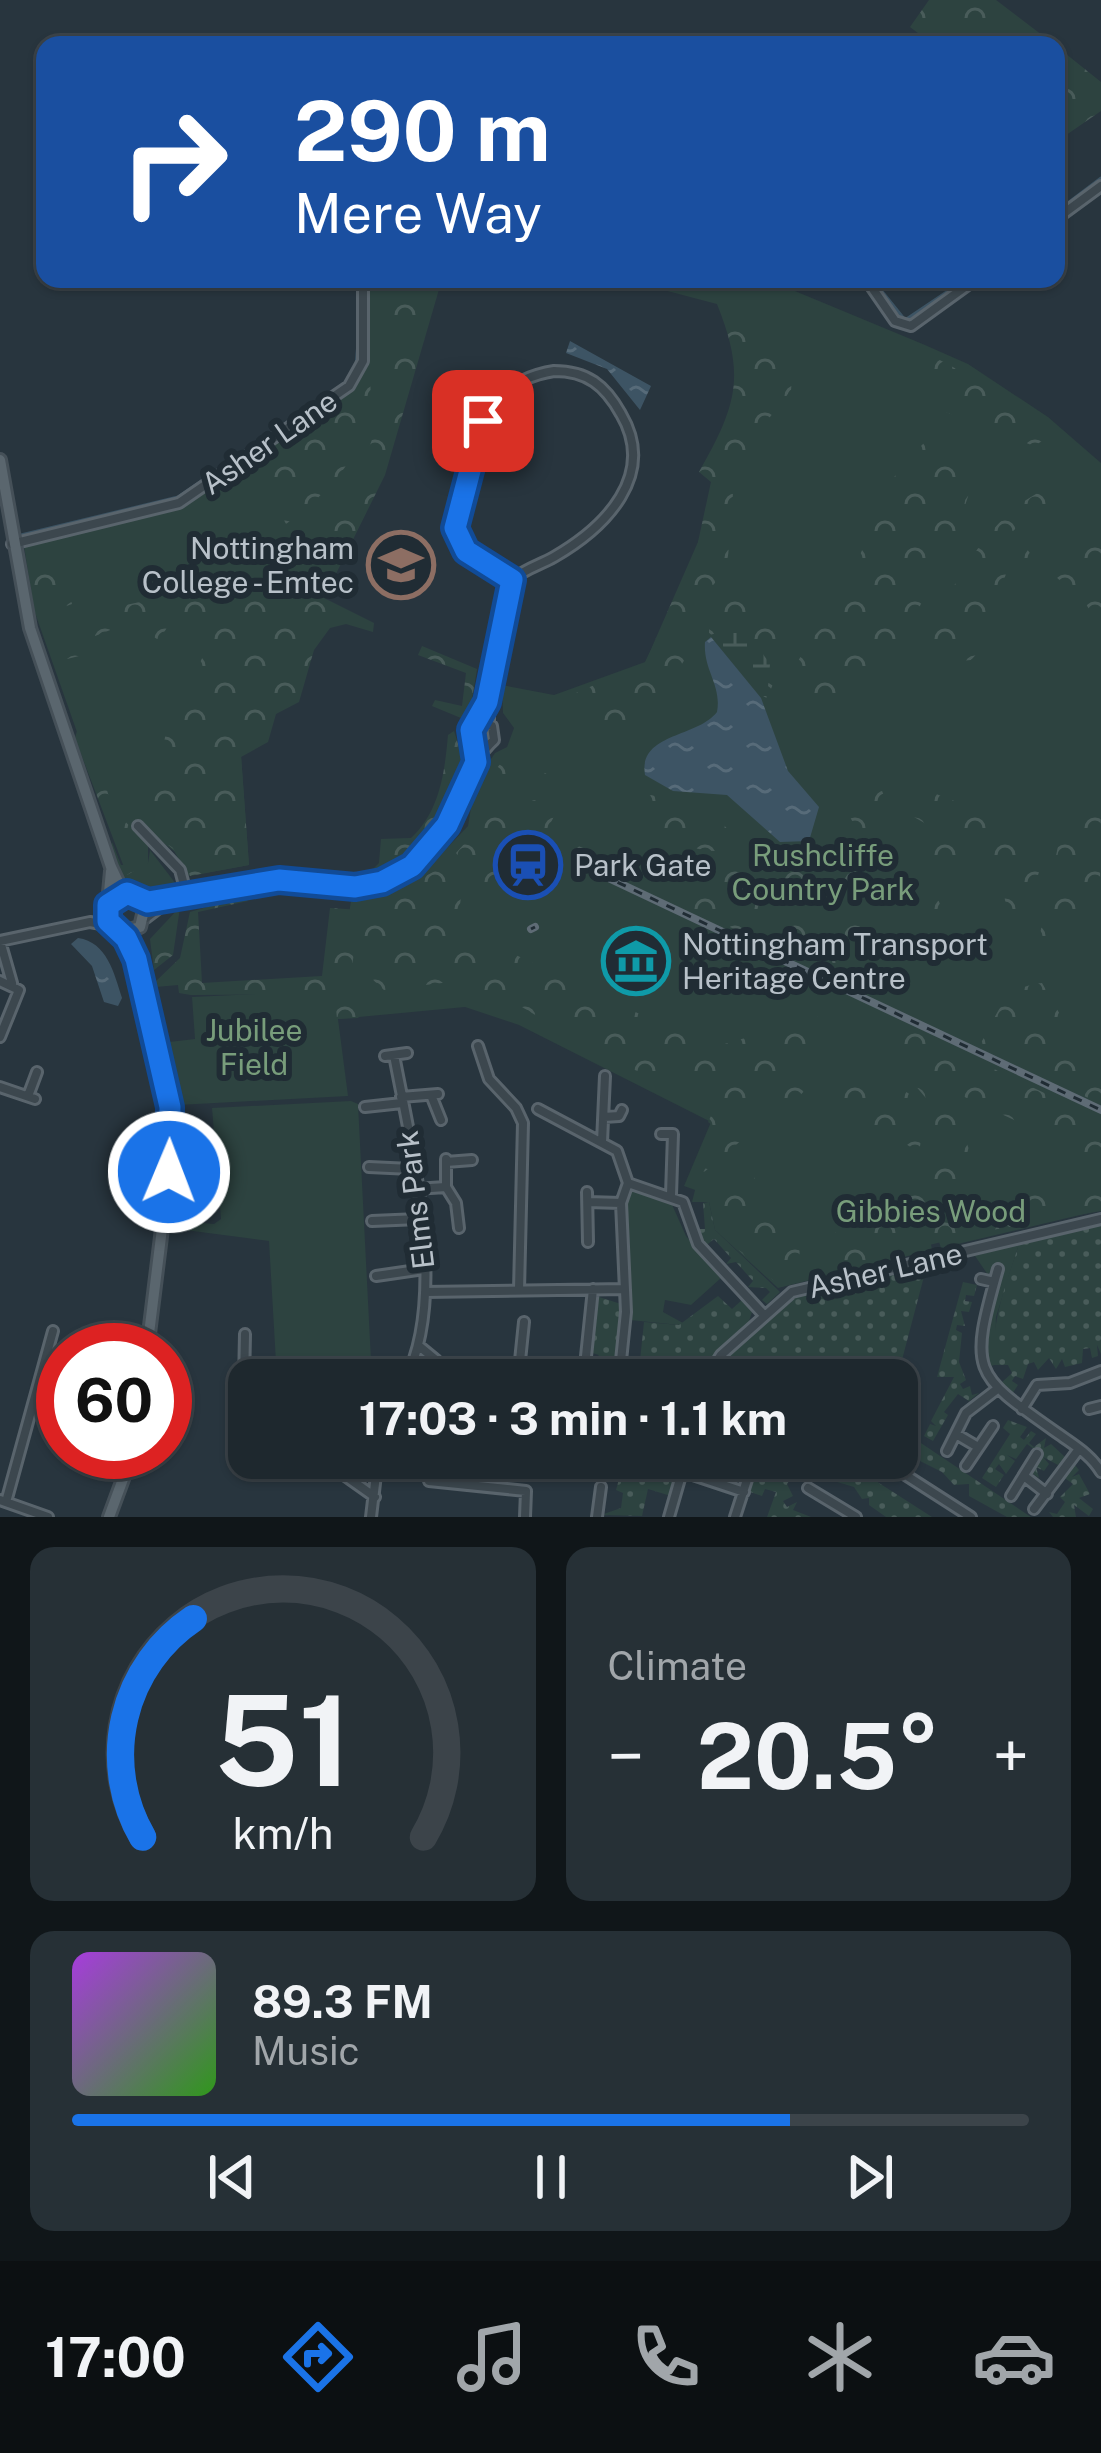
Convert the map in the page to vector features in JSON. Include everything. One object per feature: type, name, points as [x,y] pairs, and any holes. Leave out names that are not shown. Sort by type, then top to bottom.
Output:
[{"type":"main road","points":[[0,460],[12,544],[38,654],[111,867],[127,893],[142,901],[136,959]]},
{"type":"main road","points":[[111,867],[108,906],[116,929],[136,959],[170,1107],[169,1172],[150,1323]]},
{"type":"main road","points":[[108,906],[127,893]]},
{"type":"main road","points":[[116,929],[143,923]]},
{"type":"main road","points":[[109,1517],[124,1479]]},
{"type":"street","points":[[1065,212],[1101,186]]},
{"type":"street","name":"Asher Lane","points":[[12,544],[179,502],[349,386],[363,361],[363,288]]},
{"type":"street","points":[[872,288],[896,321],[911,326],[964,288]]},
{"type":"street","points":[[476,762],[470,735],[487,702],[512,580],[583,537],[628,488],[634,438],[606,392],[580,373],[542,373],[502,393],[489,407],[473,446],[457,514],[457,535],[472,556],[512,580]]},
{"type":"street","points":[[142,901],[168,901],[250,883],[355,887],[392,878],[435,844],[476,762],[495,735],[487,702]]},
{"type":"street","points":[[477,722],[490,724]]},
{"type":"street","points":[[475,743],[487,746]]},
{"type":"street","points":[[138,826],[180,870],[188,896]]},
{"type":"street","points":[[143,923],[168,901]]},
{"type":"street","points":[[90,922],[108,906]]},
{"type":"street","points":[[12,983],[0,941],[90,922],[116,929]]},
{"type":"street","points":[[0,981],[20,990],[0,1037]]},
{"type":"street","points":[[478,1046],[484,1070],[523,1124],[519,1290]]},
{"type":"street","name":"Elms Park","points":[[407,1053],[390,1056],[402,1100],[424,1269],[419,1346],[414,1359]]},
{"type":"street","points":[[0,1087],[32,1098],[37,1072]]},
{"type":"street","points":[[602,1142],[605,1076]]},
{"type":"street","points":[[365,1107],[435,1095],[441,1120]]},
{"type":"street","points":[[538,1109],[602,1142],[623,1161],[628,1183],[621,1203],[625,1289],[621,1359]]},
{"type":"street","points":[[604,1117],[619,1116],[622,1110]]},
{"type":"street","points":[[661,1134],[673,1134],[670,1195]]},
{"type":"street","points":[[455,1221],[444,1165],[472,1160]]},
{"type":"street","points":[[369,1167],[411,1169]]},
{"type":"street","points":[[628,1183],[683,1202],[698,1244],[763,1314]]},
{"type":"street","points":[[415,1189],[446,1186]]},
{"type":"street","points":[[589,1242],[587,1197],[621,1203]]},
{"type":"street","points":[[372,1221],[418,1219]]},
{"type":"street","name":"Asher Lane","points":[[720,1359],[763,1314],[805,1288],[1101,1219]]},
{"type":"street","points":[[376,1276],[424,1269]]},
{"type":"street","points":[[998,1269],[980,1352],[996,1390],[1079,1449],[1101,1472]]},
{"type":"street","points":[[980,1279],[994,1282]]},
{"type":"street","points":[[590,1359],[593,1289]]},
{"type":"street","points":[[425,1292],[625,1289]]},
{"type":"street","points":[[520,1359],[524,1322]]},
{"type":"street","points":[[244,1334],[244,1359]]},
{"type":"street","points":[[419,1346],[435,1359]]},
{"type":"street","points":[[1022,1409],[1037,1385],[1070,1383],[1100,1374]]},
{"type":"street","points":[[36,1386],[3,1501],[48,1517]]},
{"type":"street","points":[[947,1451],[966,1413],[996,1390]]},
{"type":"street","points":[[1089,1408],[1101,1406]]},
{"type":"street","points":[[966,1466],[993,1426]]},
{"type":"street","points":[[956,1434],[978,1447]]},
{"type":"street","points":[[1034,1508],[1079,1449]]},
{"type":"street","points":[[1011,1496],[1037,1454]]},
{"type":"street","points":[[1024,1476],[1047,1494]]},
{"type":"street","points":[[349,1479],[375,1498]]},
{"type":"street","points":[[371,1517],[376,1479]]},
{"type":"street","points":[[669,1517],[682,1479]]},
{"type":"street","points":[[705,1479],[744,1492]]},
{"type":"street","points":[[735,1517],[748,1479]]},
{"type":"street","points":[[912,1479],[969,1516]]},
{"type":"street","points":[[429,1481],[526,1491],[525,1517]]},
{"type":"street","points":[[597,1517],[601,1486]]},
{"type":"street","points":[[808,1488],[856,1517]]},
{"type":"green space","points":[[929,0],[996,0],[1043,36],[922,36],[910,27]]},
{"type":"green space","points":[[1065,53],[1101,82],[1101,111],[1065,136]]},
{"type":"green space","points":[[368,288],[427,288],[372,460],[241,754],[249,865],[189,876],[174,851],[146,830],[115,840],[34,610],[24,546],[187,505],[353,388],[368,366]]},
{"type":"green space","points":[[387,288],[439,288],[385,475],[324,598],[374,623],[373,632],[346,624],[330,628],[314,650],[299,702],[276,714],[268,742],[241,757],[249,865],[190,876],[184,858],[148,828],[166,732],[210,642],[174,617],[159,640],[128,623],[90,638],[79,656],[67,659],[57,620],[260,576],[355,488],[390,388]]},
{"type":"green space","points":[[656,288],[721,288],[794,358],[791,390],[749,444],[733,493],[727,570],[700,599],[685,659],[636,738],[575,727],[576,693],[645,663],[698,542],[711,482],[699,472],[722,428],[733,390],[732,351],[717,304]]},
{"type":"green space","name":"Rushcliffe Country Park","points":[[700,288],[788,288],[925,345],[968,364],[1048,417],[1101,463],[1101,1210],[941,1248],[939,1242],[931,1244],[932,1250],[778,1288],[715,1230],[709,1202],[692,1202],[695,1190],[684,1186],[711,1122],[519,1025],[465,1007],[338,1019],[348,1096],[178,1105],[169,1042],[195,1039],[192,997],[337,990],[351,901],[387,894],[423,873],[468,826],[475,783],[495,753],[507,747],[514,728],[503,713],[502,685],[554,695],[645,662],[687,577],[726,455],[750,343],[733,304]]},
{"type":"green space","points":[[921,350],[1005,395],[1057,432],[1034,446],[938,409],[912,358]]},
{"type":"green space","points":[[370,379],[370,402],[359,444],[335,480],[286,524],[254,462]]},
{"type":"green space","points":[[934,433],[979,464],[955,535],[911,624],[816,718],[787,683],[808,642],[832,618],[898,469]]},
{"type":"green space","points":[[1060,484],[1101,524],[1101,626],[1085,603],[1045,567],[1061,539],[1078,546],[1086,531],[1055,505],[1034,512],[1013,531],[1033,557],[1009,567],[993,627],[981,648],[971,660],[937,663],[923,647],[977,550],[1014,509]]},
{"type":"green space","points":[[45,541],[47,547],[57,546],[72,604],[39,616],[27,548]]},
{"type":"green space","points":[[739,589],[771,604],[783,632],[779,666],[767,698],[769,664],[744,627],[709,635],[717,599]]},
{"type":"green space","points":[[743,626],[770,664],[767,698],[750,690],[721,643],[719,635]]},
{"type":"green space","points":[[422,646],[477,669],[471,705],[461,718],[432,706],[435,700],[462,706],[466,673],[418,655]]},
{"type":"green space","points":[[87,728],[113,809],[148,845],[148,863],[127,875],[75,738],[77,731]]},
{"type":"green space","points":[[454,731],[463,759],[439,812],[404,854],[370,872],[379,863],[381,839],[411,838],[429,816],[443,776],[448,735]]},
{"type":"green space","points":[[524,761],[550,776],[550,782],[503,789],[485,799],[477,791],[502,762]]},
{"type":"green space","points":[[878,781],[893,818],[900,868],[884,886],[848,845],[860,835],[831,783]]},
{"type":"green space","points":[[913,785],[1011,823],[1045,853],[1020,932],[1005,902],[1005,869],[974,851],[937,897],[945,916],[930,911],[928,825],[914,817]]},
{"type":"green space","points":[[553,791],[560,804],[537,851],[529,850],[512,898],[478,882],[456,853],[500,804],[537,800]]},
{"type":"green space","points":[[651,795],[712,811],[729,831],[728,849],[687,846],[643,823],[623,805],[639,807],[643,814],[653,801],[644,799]]},
{"type":"green space","points":[[1101,798],[1100,884],[1059,935],[1039,939],[1058,846]]},
{"type":"green space","points":[[564,840],[695,895],[700,891],[763,924],[872,920],[877,928],[863,953],[863,991],[825,972],[824,963],[802,953],[793,957],[558,845]]},
{"type":"green space","points":[[112,842],[121,865],[148,863],[150,850],[176,884],[182,883],[184,893],[156,895],[132,887],[116,869]]},
{"type":"green space","points":[[746,850],[832,850],[869,880],[869,911],[852,914],[832,899],[790,894],[766,904],[758,913],[716,892],[721,877],[712,867],[714,861]]},
{"type":"green space","points":[[446,865],[463,882],[457,927],[711,1048],[824,1015],[810,1085],[785,1111],[719,1103],[612,1061],[522,1007],[450,982],[384,990],[363,961],[363,940],[374,904]]},
{"type":"green space","points":[[242,897],[248,901],[198,912],[202,983],[322,976],[330,908],[361,910],[350,978],[335,994],[191,995],[179,993],[178,985],[155,987],[159,1018],[152,985],[180,958],[190,912]]},
{"type":"green space","points":[[180,907],[173,955],[154,970],[150,939]]},
{"type":"green space","points":[[353,982],[374,1000],[358,1018],[337,1019],[335,997]]},
{"type":"green space","points":[[1042,983],[1066,1025],[1074,1065],[1101,1080],[1101,1104],[979,1046],[1009,997]]},
{"type":"green space","name":"Gibbies Wood","points":[[906,1027],[1101,1120],[1101,1211],[992,1230],[811,1273],[816,1240],[888,1213],[933,1161],[936,1110],[898,1065]],"holes":[[[956,1093],[1085,1153],[1091,1174],[1079,1182],[965,1207],[962,1199],[976,1170],[956,1112]]]},
{"type":"green space","points":[[840,1073],[904,1090],[914,1098],[922,1127],[919,1152],[879,1128],[802,1107]]},
{"type":"green space","points":[[358,1104],[371,1359],[276,1359],[269,1241],[170,1228],[171,1220],[214,1224],[221,1219],[212,1108]]},
{"type":"green space","points":[[713,1112],[757,1127],[703,1173],[723,1133],[708,1122]]},
{"type":"green space","name":"Gibbies Wood","points":[[745,1152],[755,1179],[749,1185],[781,1225],[793,1216],[799,1221],[800,1281],[781,1287],[736,1247],[712,1210],[710,1195]]},
{"type":"green space","points":[[630,1188],[670,1200],[686,1236],[721,1278],[691,1305],[665,1300],[663,1312],[683,1323],[679,1325],[630,1320],[625,1198]]},
{"type":"green space","points":[[709,1202],[715,1230],[780,1292],[767,1304],[762,1300],[770,1292],[748,1287],[753,1281],[736,1262],[726,1264],[731,1258],[714,1239],[703,1248],[697,1229],[705,1229],[703,1203]]},
{"type":"green space","points":[[1101,1225],[1101,1354],[1097,1345],[1098,1356],[1092,1358],[1090,1348],[1083,1349],[1082,1363],[1065,1367],[1062,1359],[1056,1369],[1049,1358],[1038,1370],[1034,1362],[1028,1364],[1023,1379],[1015,1376],[1012,1381],[1018,1385],[1012,1394],[1001,1383],[1012,1373],[1008,1365],[995,1365],[994,1349],[1000,1304],[1019,1244]]},
{"type":"green space","points":[[1019,1244],[996,1317],[995,1365],[989,1366],[985,1335],[1003,1270],[993,1267],[988,1275],[975,1256]]},
{"type":"green space","points":[[927,1265],[902,1359],[726,1359],[793,1297]]},
{"type":"green space","points":[[963,1282],[977,1285],[974,1296],[966,1295],[965,1301],[972,1302],[969,1312],[961,1311],[965,1326],[957,1325],[956,1330],[962,1333],[959,1362],[966,1380],[960,1384],[963,1389],[970,1386],[972,1395],[979,1393],[969,1401],[958,1394],[944,1412],[948,1415],[933,1441],[924,1436],[930,1424],[936,1426],[931,1421],[954,1377],[937,1377]]},
{"type":"green space","points":[[718,1296],[732,1309],[742,1300],[752,1312],[748,1324],[712,1359],[640,1359],[644,1322],[679,1325]]},
{"type":"green space","points":[[599,1297],[621,1304],[617,1359],[596,1359],[599,1355],[589,1352]]},
{"type":"green space","points":[[1008,1420],[1027,1427],[1020,1437],[1024,1440],[1031,1431],[1036,1434],[1029,1443],[1034,1447],[1046,1438],[1044,1448],[1051,1444],[1065,1457],[1058,1465],[1043,1457],[1049,1464],[1044,1471],[1036,1467],[1039,1478],[1030,1472],[1042,1455],[1027,1444],[1016,1459],[1007,1455],[1015,1461],[1006,1474],[999,1464],[995,1469],[1004,1475],[996,1487],[982,1478],[1010,1434],[1003,1428]]},
{"type":"green space","points":[[918,1441],[1031,1517],[1007,1517],[969,1496],[969,1484],[954,1485],[942,1472],[918,1460]]},
{"type":"green space","points":[[1074,1464],[1079,1470],[1072,1477],[1079,1474],[1090,1494],[1079,1498],[1093,1509],[1089,1516],[1074,1505],[1076,1517],[1053,1517],[1049,1512],[1057,1514],[1065,1502],[1060,1497],[1073,1484],[1062,1476]]},
{"type":"green space","points":[[619,1479],[676,1479],[671,1496],[648,1489],[642,1516],[601,1515],[621,1508],[623,1493],[616,1490]]},
{"type":"green space","points":[[791,1479],[787,1484],[793,1496],[783,1501],[787,1507],[797,1502],[793,1510],[811,1517],[767,1517],[776,1492],[765,1489],[762,1496],[747,1491],[753,1482]]},
{"type":"green space","points":[[873,1479],[932,1517],[886,1517],[854,1487],[834,1481]]},
{"type":"water","points":[[570,341],[651,386],[640,410],[607,369],[566,353]]},
{"type":"water","points":[[711,637],[761,698],[788,771],[819,807],[809,841],[780,842],[727,795],[673,791],[645,775],[645,761],[659,743],[717,712],[705,652],[705,642]]},
{"type":"water","points":[[78,938],[96,946],[108,960],[122,998],[118,1006],[104,1002],[92,966],[71,944]]},
{"type":"waterway","points":[[1065,205],[1101,178]]},
{"type":"waterway","points":[[879,288],[905,320],[953,288]]},
{"type":"waterway","points":[[356,367],[359,329]]},
{"type":"waterway","points":[[21,535],[178,497],[349,380]]},
{"type":"railway","points":[[585,867],[1101,1110]]},
{"type":"railway","points":[[531,929],[535,927]]},
{"type":"place","name":"Nottingham College - Emtec","points":[[401,565]]},
{"type":"place","name":"Park Gate","points":[[528,865]]},
{"type":"place","name":"Nottingham Transport Heritage Centre","points":[[636,961]]},
{"type":"route","points":[[169,1172],[170,1107],[158,1052],[136,959],[126,938],[108,921],[108,905],[120,894],[148,902],[168,901],[279,880],[367,886],[405,872],[435,844],[476,762],[470,735],[487,702],[490,666],[512,580],[466,551],[455,528],[483,421]]},
{"type":"park label","name":"Jubilee Field","points":[[254,1047]]}]
